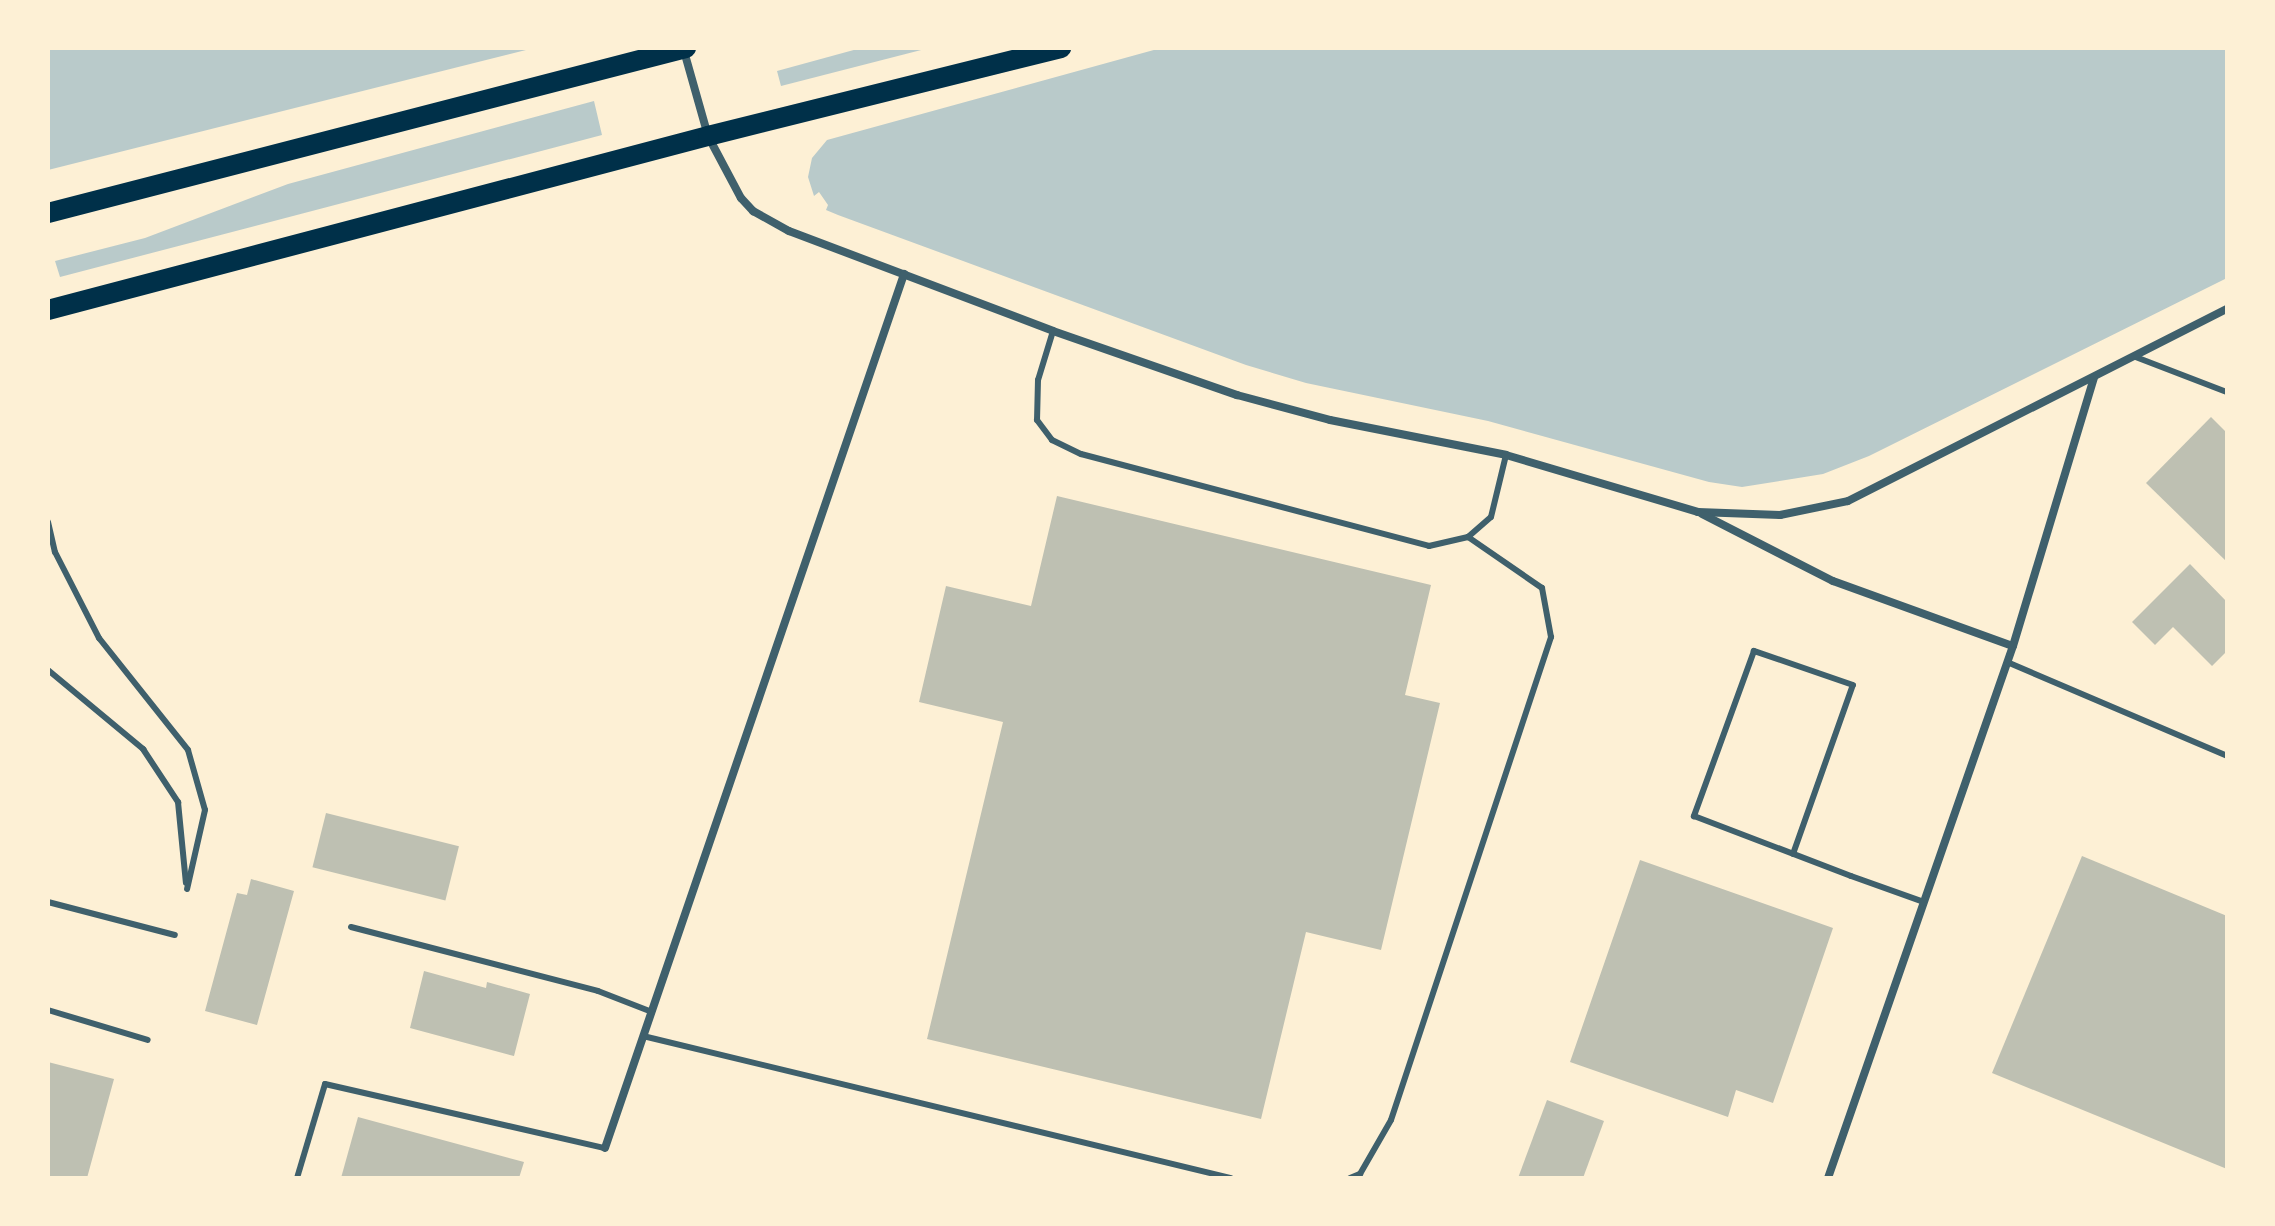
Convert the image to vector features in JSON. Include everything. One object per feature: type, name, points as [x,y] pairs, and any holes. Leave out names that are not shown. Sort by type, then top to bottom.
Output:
[{"type":"main road","points":[[48,213],[685,48]]},
{"type":"main road","points":[[48,310],[708,136],[1061,48]]},
{"type":"street","points":[[685,48],[708,136],[741,198],[753,211],[789,231],[1053,331],[1237,395],[1317,417],[1506,455],[1698,512],[1833,581],[2013,646]]},
{"type":"street","points":[[605,1148],[904,274]]},
{"type":"street","points":[[1698,512],[1780,515],[1848,501],[2227,309]]},
{"type":"street","points":[[1828,1178],[2013,646],[2094,378]]},
{"type":"lane","points":[[1053,331],[1038,380],[1037,420],[1052,440],[1081,454],[1429,546],[1468,537],[1491,517],[1506,455]]},
{"type":"lane","points":[[2133,356],[2227,392]]},
{"type":"lane","points":[[48,522],[55,552],[99,638],[188,750],[205,810],[187,889],[178,802],[143,749],[48,670]]},
{"type":"lane","points":[[1350,1178],[1360,1174],[1391,1120],[1551,637],[1542,588],[1468,537]]},
{"type":"lane","points":[[1793,854],[1853,685],[1754,651],[1694,816],[1793,854],[1924,902]]},
{"type":"lane","points":[[2007,662],[2227,756]]},
{"type":"lane","points":[[48,902],[175,935]]},
{"type":"lane","points":[[351,927],[598,991],[652,1012]]},
{"type":"lane","points":[[48,1010],[148,1040]]},
{"type":"lane","points":[[643,1036],[1231,1178]]},
{"type":"lane","points":[[297,1178],[325,1084],[605,1148]]},
{"type":"shaded area","points":[[48,48],[534,48],[48,170]]},
{"type":"shaded area","points":[[861,48],[929,48],[781,86],[777,71]]},
{"type":"shaded area","points":[[1161,48],[2227,48],[2227,278],[1869,456],[1823,474],[1742,487],[1709,482],[1488,421],[1306,383],[1246,365],[838,215],[826,210],[828,205],[819,192],[814,196],[808,177],[812,158],[827,140]]},
{"type":"shaded area","points":[[594,101],[602,135],[60,277],[55,261],[145,238],[288,184]]},
{"type":"building","points":[[2211,417],[2227,433],[2227,562],[2146,483]]},
{"type":"building","points":[[1057,496],[1431,585],[1405,695],[1440,703],[1381,950],[1306,932],[1261,1119],[927,1039],[1003,722],[919,702],[946,586],[1031,606]]},
{"type":"building","points":[[2190,564],[2227,602],[2227,651],[2212,666],[2173,627],[2155,645],[2132,622]]},
{"type":"building","points":[[326,813],[459,846],[445,900],[312,867]]},
{"type":"building","points":[[2082,856],[2227,916],[2227,1169],[1992,1073]]},
{"type":"building","points":[[1640,860],[1833,928],[1773,1103],[1736,1090],[1728,1117],[1570,1062]]},
{"type":"building","points":[[251,879],[294,891],[257,1025],[205,1011],[237,893],[247,895]]},
{"type":"building","points":[[424,971],[486,988],[487,982],[530,994],[514,1056],[410,1028]]},
{"type":"building","points":[[48,1062],[114,1079],[87,1178],[48,1178]]},
{"type":"building","points":[[1547,1100],[1604,1121],[1583,1178],[1518,1178]]},
{"type":"building","points":[[358,1117],[524,1162],[519,1178],[341,1178]]}]
